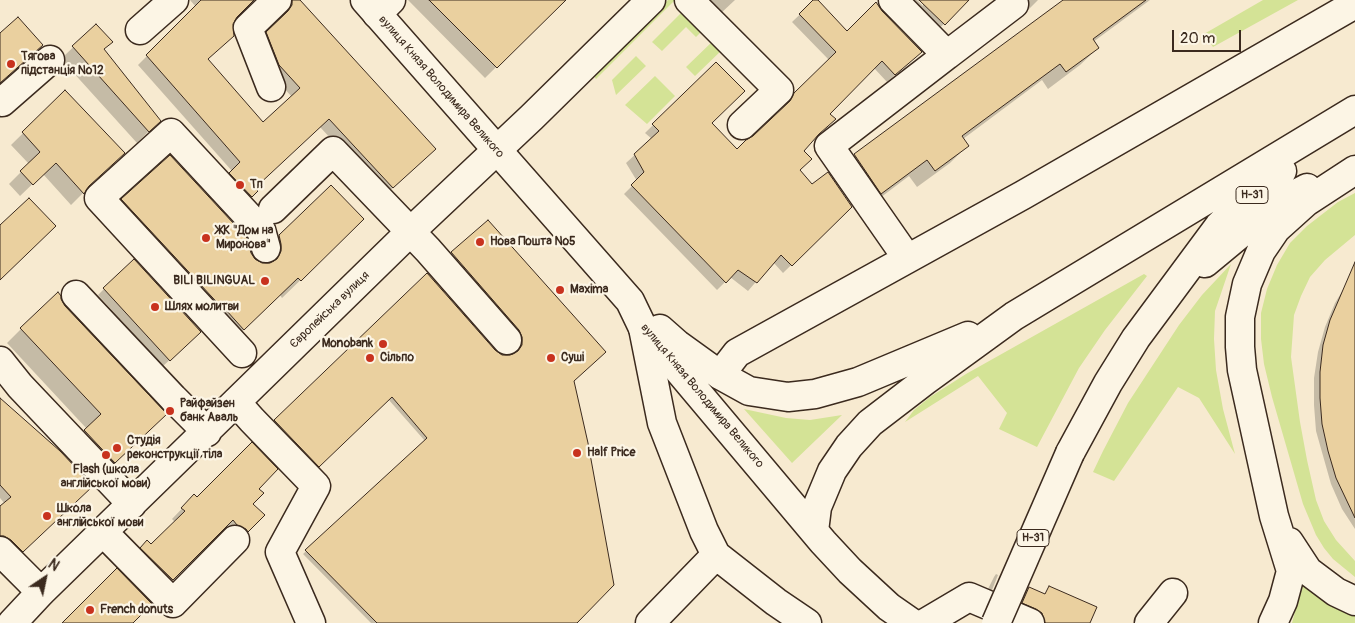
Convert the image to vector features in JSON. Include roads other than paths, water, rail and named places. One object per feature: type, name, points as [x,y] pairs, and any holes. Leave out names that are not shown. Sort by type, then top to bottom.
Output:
[{"type":"main road","points":[[140,30],[174,0]]},
{"type":"main road","points":[[271,87],[248,28],[278,0]]},
{"type":"main road","name":"Європейська вулиця","points":[[12,623],[236,402],[576,75],[651,0]]},
{"type":"main road","points":[[689,0],[779,90],[742,125]]},
{"type":"main road","points":[[893,0],[947,55]]},
{"type":"main road","points":[[907,258],[829,146],[1014,4]]},
{"type":"main road","points":[[720,375],[737,353],[1024,194],[1355,4]]},
{"type":"main road","name":"вулиця Князя Володимира Великого","points":[[377,5],[497,151],[630,301],[643,328],[814,531],[850,572],[889,607],[912,623]]},
{"type":"main road","points":[[0,100],[2,102],[50,60]]},
{"type":"main road","points":[[814,531],[817,507],[832,471],[849,446],[870,423],[1014,316],[1355,110]]},
{"type":"main road","name":"Н-31","points":[[996,623],[1070,453],[1108,383],[1136,338],[1219,226],[1263,184],[1355,119]]},
{"type":"main road","points":[[242,353],[99,198],[171,133],[260,230],[266,248]]},
{"type":"main road","points":[[273,209],[333,151],[411,232],[507,340]]},
{"type":"main road","name":"Н-31","points":[[1169,293],[1274,205],[1355,161]]},
{"type":"main road","points":[[1273,623],[1283,601],[1291,571],[1274,516],[1242,370],[1240,317],[1247,284],[1261,251],[1276,229],[1306,202],[1355,170]]},
{"type":"main road","points":[[76,295],[206,432]]},
{"type":"main road","points":[[630,301],[678,344],[720,375],[749,391],[788,397],[815,394],[858,382],[1014,316]]},
{"type":"main road","points":[[643,328],[662,423],[704,531],[716,555],[776,602],[807,623]]},
{"type":"main road","points":[[0,361],[20,386],[132,504]]},
{"type":"main road","points":[[236,402],[316,486],[280,552],[311,623]]},
{"type":"main road","points":[[1274,516],[1308,571],[1336,592],[1355,601]]},
{"type":"main road","points":[[103,532],[173,603],[235,540]]},
{"type":"main road","points":[[0,551],[42,592]]},
{"type":"main road","points":[[650,623],[716,555]]},
{"type":"main road","points":[[1149,623],[1173,593]]},
{"type":"main road","points":[[925,623],[969,597],[1030,623]]},
{"type":"place","name":"Тягова пiдстанцiя №12","points":[[11,64]]},
{"type":"place","name":"Тп","points":[[240,185]]},
{"type":"place","name":"ЖК \"Дом на Миронова\"","points":[[206,238]]},
{"type":"place","name":"Нова Пошта №5","points":[[480,242]]},
{"type":"place","name":"BILI BILINGUAL","points":[[265,281]]},
{"type":"place","name":"Maxima","points":[[560,290]]},
{"type":"place","name":"Шлях молитви","points":[[155,307]]},
{"type":"place","name":"Monobank","points":[[383,344]]},
{"type":"place","name":"Сільпо","points":[[370,358]]},
{"type":"place","name":"Суші","points":[[551,358]]},
{"type":"place","name":"Райфайзен банк Аваль","points":[[170,411]]},
{"type":"place","name":"Студія реконструкції тіла","points":[[117,448]]},
{"type":"place","name":"Half Price","points":[[577,453]]},
{"type":"place","name":"Flash (школа англійської мови)","points":[[106,455]]},
{"type":"place","name":"Школа англійської мови","points":[[47,516]]},
{"type":"place","name":"French donuts","points":[[90,610]]}]
